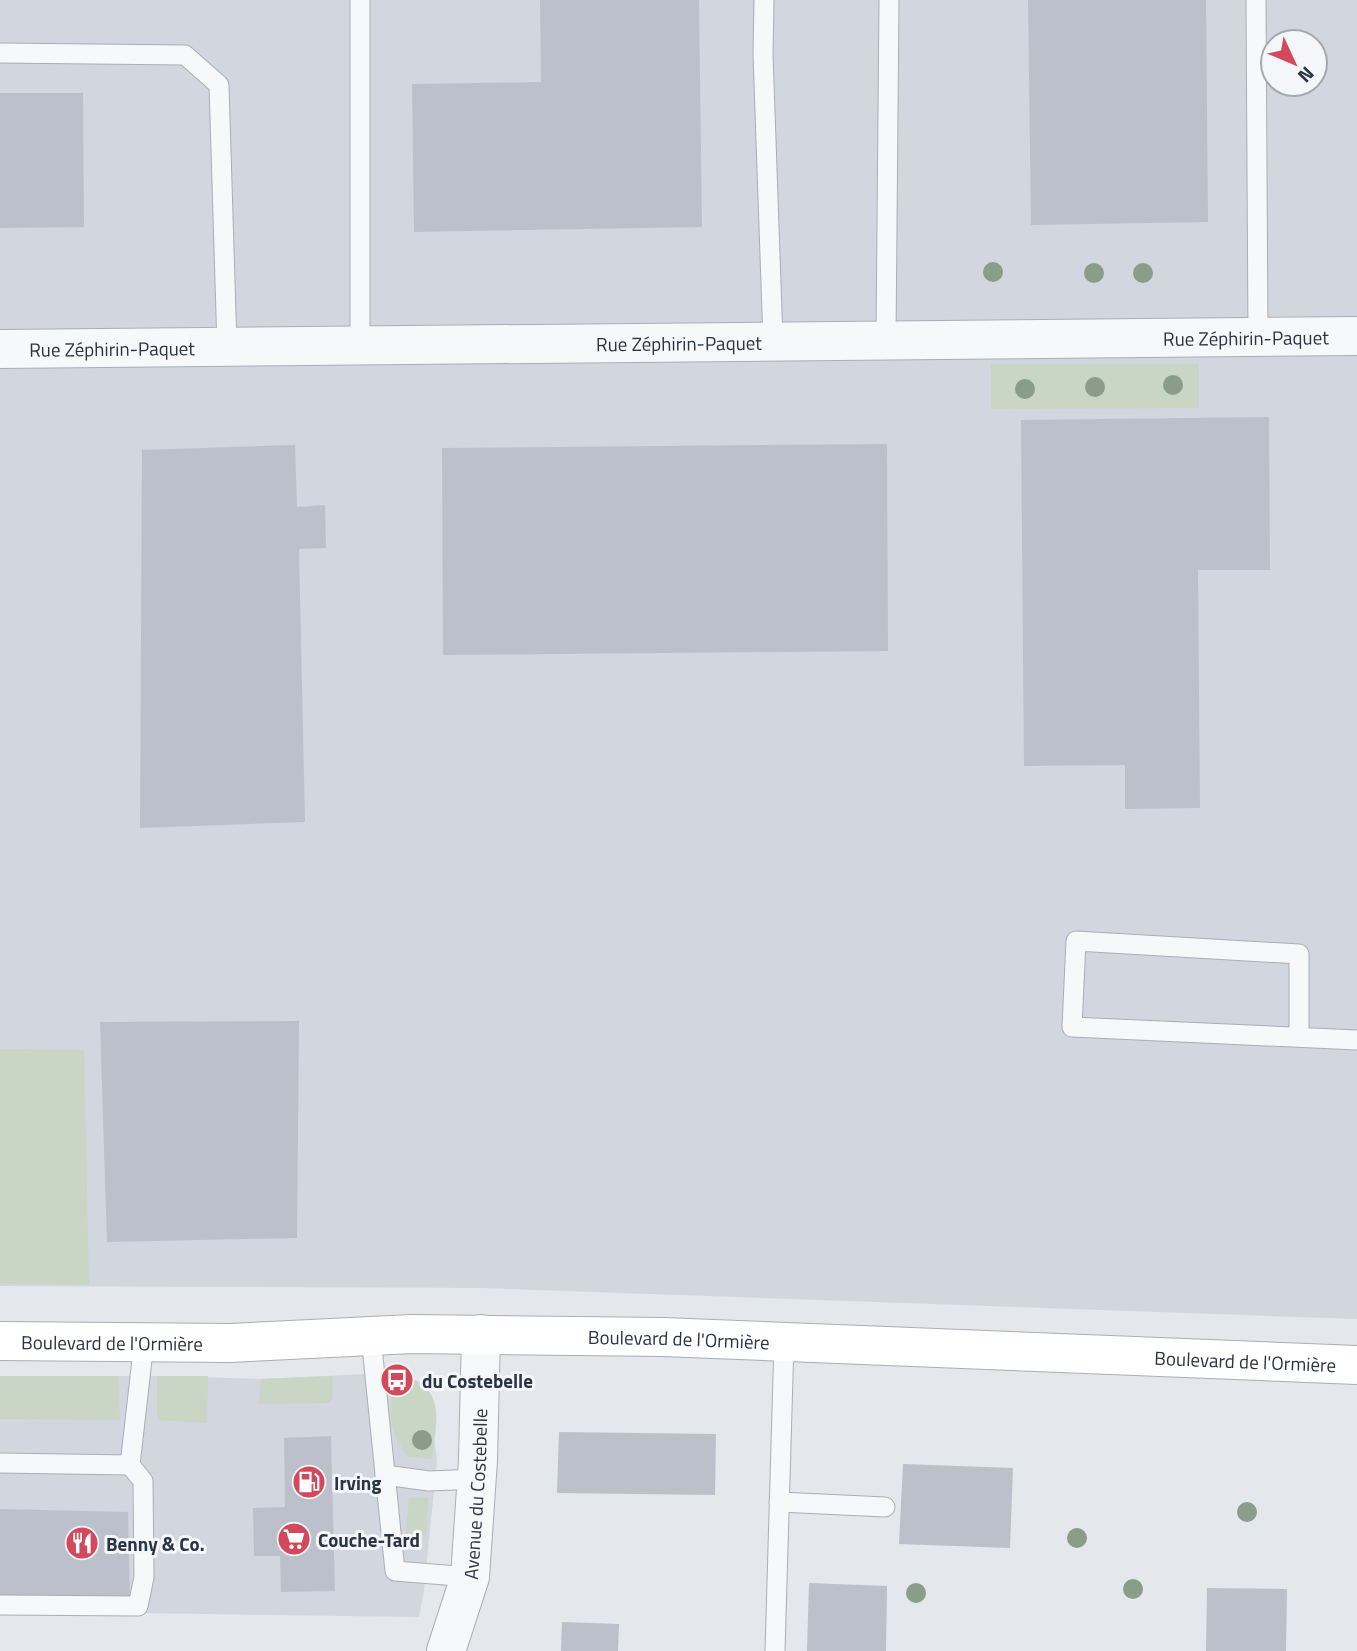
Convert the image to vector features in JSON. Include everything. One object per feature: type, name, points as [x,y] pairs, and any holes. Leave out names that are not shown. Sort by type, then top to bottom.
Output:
[{"type":"main road","name":"Boulevard de l'Ormière","points":[[0,1340],[230,1343],[412,1334],[481,1335],[784,1342],[1357,1364]]},
{"type":"street","name":"Rue Zéphirin-Paquet","points":[[0,349],[1357,336]]},
{"type":"street","name":"Avenue du Costebelle","points":[[446,1651],[470,1577],[477,1479],[481,1335]]},
{"type":"lane","points":[[360,0],[360,345]]},
{"type":"lane","points":[[764,0],[773,341]]},
{"type":"lane","points":[[886,340],[889,0]]},
{"type":"lane","points":[[1256,0],[1258,337]]},
{"type":"lane","points":[[0,53],[185,55],[219,85],[227,347]]},
{"type":"lane","points":[[1298,1037],[1299,954],[1076,941],[1072,1027],[1357,1040]]},
{"type":"lane","points":[[371,1337],[395,1571],[470,1577]]},
{"type":"lane","points":[[0,1605],[138,1606],[144,1577],[143,1481],[130,1465],[144,1342]]},
{"type":"lane","points":[[775,1651],[784,1342]]},
{"type":"lane","points":[[0,1463],[130,1465]]},
{"type":"lane","points":[[385,1475],[429,1481],[477,1479]]},
{"type":"lane","points":[[779,1502],[885,1507]]},
{"type":"shaded area","points":[[0,0],[1357,0],[1357,1319],[482,1288],[0,1286]]},
{"type":"shaded area","points":[[403,1375],[420,1382],[429,1391],[437,1461],[419,1617],[0,1611],[0,1376],[261,1379]]},
{"type":"green space","points":[[991,364],[1199,364],[1199,408],[991,409]]},
{"type":"green space","points":[[0,1049],[84,1050],[89,1285],[0,1284]]},
{"type":"green space","points":[[403,1375],[417,1381],[433,1398],[436,1420],[432,1459],[408,1457],[393,1429],[393,1382]]},
{"type":"green space","points":[[0,1376],[118,1376],[120,1420],[0,1419]]},
{"type":"green space","points":[[157,1376],[208,1376],[207,1423],[157,1420]]},
{"type":"green space","points":[[332,1376],[333,1398],[329,1403],[259,1404],[261,1379]]},
{"type":"green space","points":[[428,1497],[427,1535],[405,1539],[409,1498]]},
{"type":"building","points":[[540,0],[699,0],[702,227],[414,232],[412,84],[541,82]]},
{"type":"building","points":[[1028,0],[1206,0],[1208,222],[1031,225]]},
{"type":"building","points":[[0,93],[83,93],[84,227],[0,228]]},
{"type":"building","points":[[1269,417],[1270,570],[1198,570],[1200,808],[1125,809],[1125,765],[1024,766],[1021,420]]},
{"type":"building","points":[[887,444],[888,651],[443,655],[442,448]]},
{"type":"building","points":[[295,445],[297,507],[325,505],[326,548],[299,549],[305,822],[140,828],[142,450]]},
{"type":"building","points":[[299,1021],[297,1238],[107,1242],[100,1022]]},
{"type":"building","points":[[559,1432],[716,1434],[715,1495],[557,1493]]},
{"type":"building","points":[[331,1436],[335,1591],[281,1592],[280,1556],[254,1556],[253,1508],[285,1507],[284,1438]]},
{"type":"building","points":[[903,1464],[1013,1468],[1010,1548],[899,1544]]},
{"type":"building","points":[[0,1509],[128,1512],[130,1602],[0,1600]]},
{"type":"building","points":[[809,1583],[887,1586],[886,1651],[807,1651]]},
{"type":"building","points":[[1207,1588],[1287,1589],[1286,1651],[1206,1651]]},
{"type":"building","points":[[562,1622],[619,1624],[618,1651],[561,1651]]},
{"type":"place","name":"du Costebelle","points":[[397,1380]]},
{"type":"place","name":"Irving","points":[[309,1482]]},
{"type":"place","name":"Couche-Tard","points":[[294,1539]]},
{"type":"place","name":"Benny & Co.","points":[[82,1543]]}]
